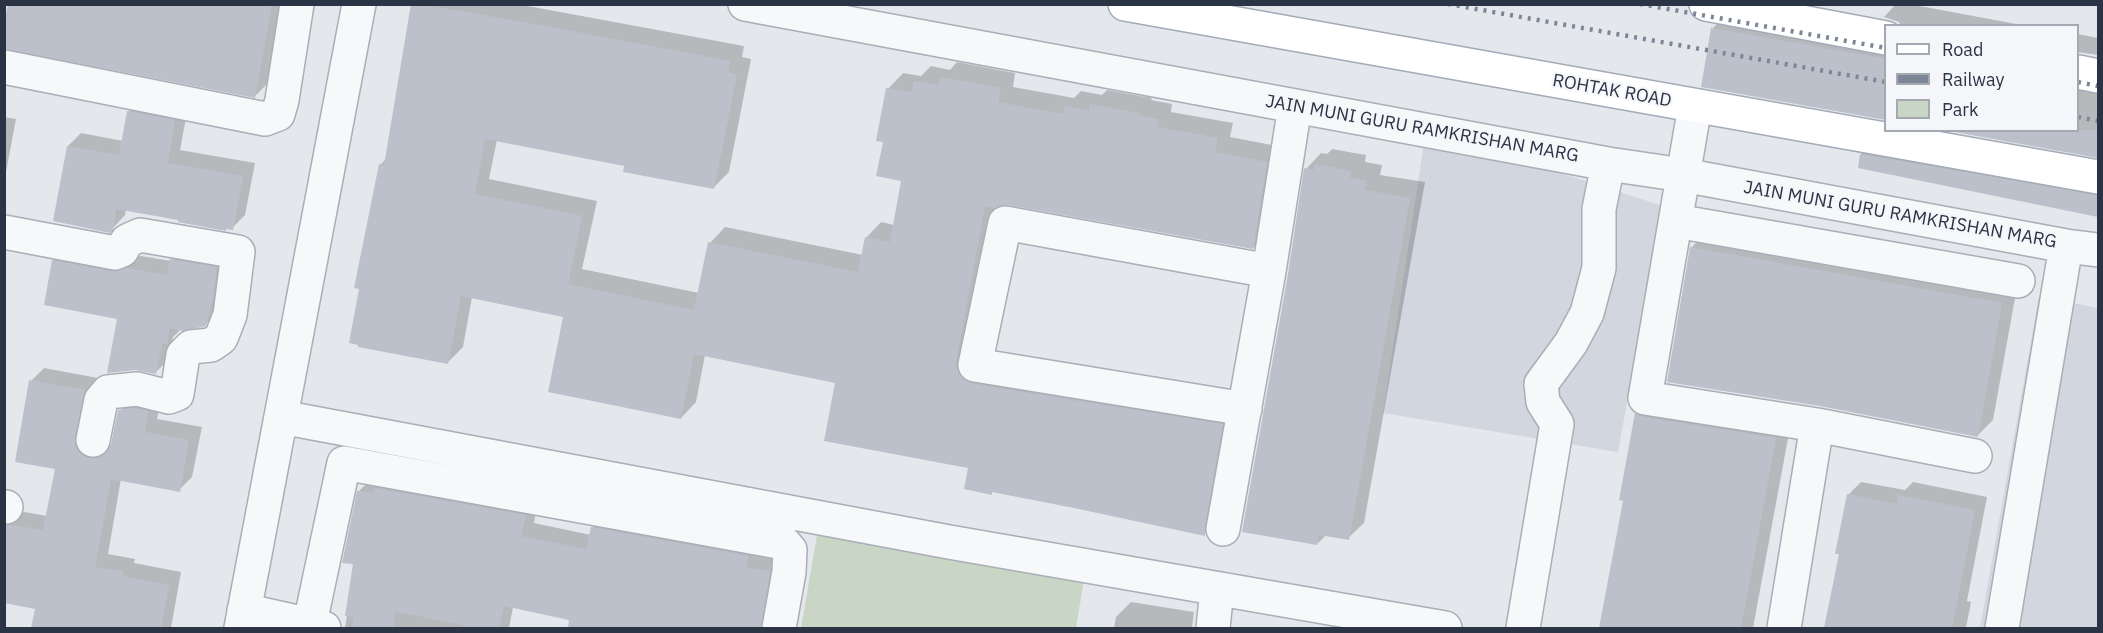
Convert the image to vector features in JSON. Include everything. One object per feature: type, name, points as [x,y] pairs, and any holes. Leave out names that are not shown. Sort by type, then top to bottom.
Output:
[{"type":"main road","name":"ROHTAK ROAD","points":[[1125,4],[2098,177]]},
{"type":"main road","points":[[1706,4],[1844,17],[1884,37]]},
{"type":"main road","points":[[2079,72],[2098,76]]},
{"type":"street","points":[[4,67],[265,119],[278,114],[282,100],[297,4]]},
{"type":"street","points":[[359,4],[243,619],[314,628],[344,463],[784,543],[790,550],[789,572],[779,628]]},
{"type":"street","name":"JAIN MUNI GURU RAMKRISHAN MARG","points":[[746,4],[1608,164],[2098,250]]},
{"type":"street","points":[[1224,529],[1295,106]]},
{"type":"street","points":[[1695,106],[1645,398],[1817,425],[1975,456]]},
{"type":"street","points":[[1523,628],[1557,424],[1543,402],[1541,384],[1571,343],[1587,313],[1599,268],[1599,209],[1608,164]]},
{"type":"street","points":[[1676,221],[2018,281]]},
{"type":"street","points":[[1245,409],[975,365],[1005,223],[1269,271]]},
{"type":"street","points":[[4,232],[114,253],[122,250],[127,241],[140,235],[238,252],[230,315],[221,338],[211,345],[191,347],[183,355],[177,394],[169,397],[137,389],[108,392],[101,400],[93,440]]},
{"type":"street","points":[[2002,628],[2066,246]]},
{"type":"street","points":[[281,417],[937,540],[1445,628]]},
{"type":"street","points":[[1784,628],[1817,425]]},
{"type":"street","points":[[1214,628],[1217,589]]},
{"type":"shaded area","points":[[1426,130],[1663,206],[1618,452],[1383,413]]},
{"type":"shaded area","points":[[2039,296],[2098,308],[2098,628],[1980,628]]},
{"type":"green space","points":[[820,518],[1086,567],[1076,628],[801,628]]},
{"type":"building","points":[[8,4],[272,4],[255,98],[4,49],[4,23]]},
{"type":"building","points":[[411,4],[545,26],[730,61],[728,72],[737,75],[714,189],[623,172],[624,166],[485,139],[475,194],[582,216],[568,284],[694,310],[708,242],[858,272],[865,237],[890,242],[901,181],[876,176],[883,142],[876,141],[886,88],[912,92],[914,81],[938,85],[940,77],[1001,88],[998,102],[1063,114],[1064,106],[1089,111],[1090,104],[1138,113],[1137,115],[1158,119],[1157,127],[1218,138],[1215,152],[1267,162],[1253,249],[1008,205],[995,208],[985,206],[955,367],[963,379],[972,384],[1223,424],[1205,536],[992,492],[992,495],[964,489],[968,468],[824,441],[835,383],[694,354],[681,419],[548,392],[563,317],[461,296],[448,364],[358,347],[358,345],[349,343],[359,289],[354,288],[379,164],[384,165]]},
{"type":"building","points":[[1711,28],[1884,59],[1884,120],[1701,87]]},
{"type":"building","points":[[127,111],[175,120],[168,163],[243,176],[233,230],[226,229],[226,231],[116,209],[113,230],[110,233],[53,221],[67,146],[119,155]]},
{"type":"building","points":[[2098,130],[2098,158],[1955,132]]},
{"type":"building","points":[[1860,154],[2098,195],[2098,217],[1858,168]]},
{"type":"building","points":[[1315,164],[1351,171],[1350,178],[1367,181],[1365,190],[1410,198],[1349,540],[1319,535],[1317,545],[1242,532],[1288,274],[1304,168],[1314,170]]},
{"type":"building","points":[[1690,247],[2002,303],[1978,437],[1820,406],[1667,382]]},
{"type":"building","points":[[170,259],[217,267],[206,326],[184,331],[170,328],[167,344],[162,344],[156,374],[135,370],[107,373],[117,319],[44,305],[52,260],[112,271],[127,268],[167,275]]},
{"type":"building","points":[[29,380],[85,390],[75,445],[80,454],[89,458],[100,458],[107,452],[111,444],[118,410],[136,408],[148,411],[145,432],[189,440],[180,492],[111,479],[95,567],[123,571],[122,576],[169,585],[161,628],[31,628],[35,609],[4,603],[4,526],[43,530],[55,469],[15,462]]},
{"type":"building","points":[[1635,413],[1642,417],[1776,438],[1741,628],[1599,628],[1623,501],[1619,500]]},
{"type":"building","points":[[374,488],[526,515],[521,536],[586,549],[591,527],[748,556],[746,567],[770,571],[761,628],[568,628],[569,620],[504,606],[499,628],[476,628],[395,611],[393,628],[352,628],[354,617],[345,616],[353,564],[342,563],[357,491],[373,493]]},
{"type":"building","points":[[1847,494],[1897,504],[1898,495],[1975,510],[1952,628],[1824,628],[1839,554],[1835,554]]},
{"type":"railway","points":[[1448,4],[1884,82]]},
{"type":"railway","points":[[1640,4],[1884,48]]},
{"type":"railway","points":[[2079,82],[2098,86]]},
{"type":"railway","points":[[2079,117],[2098,121]]}]
